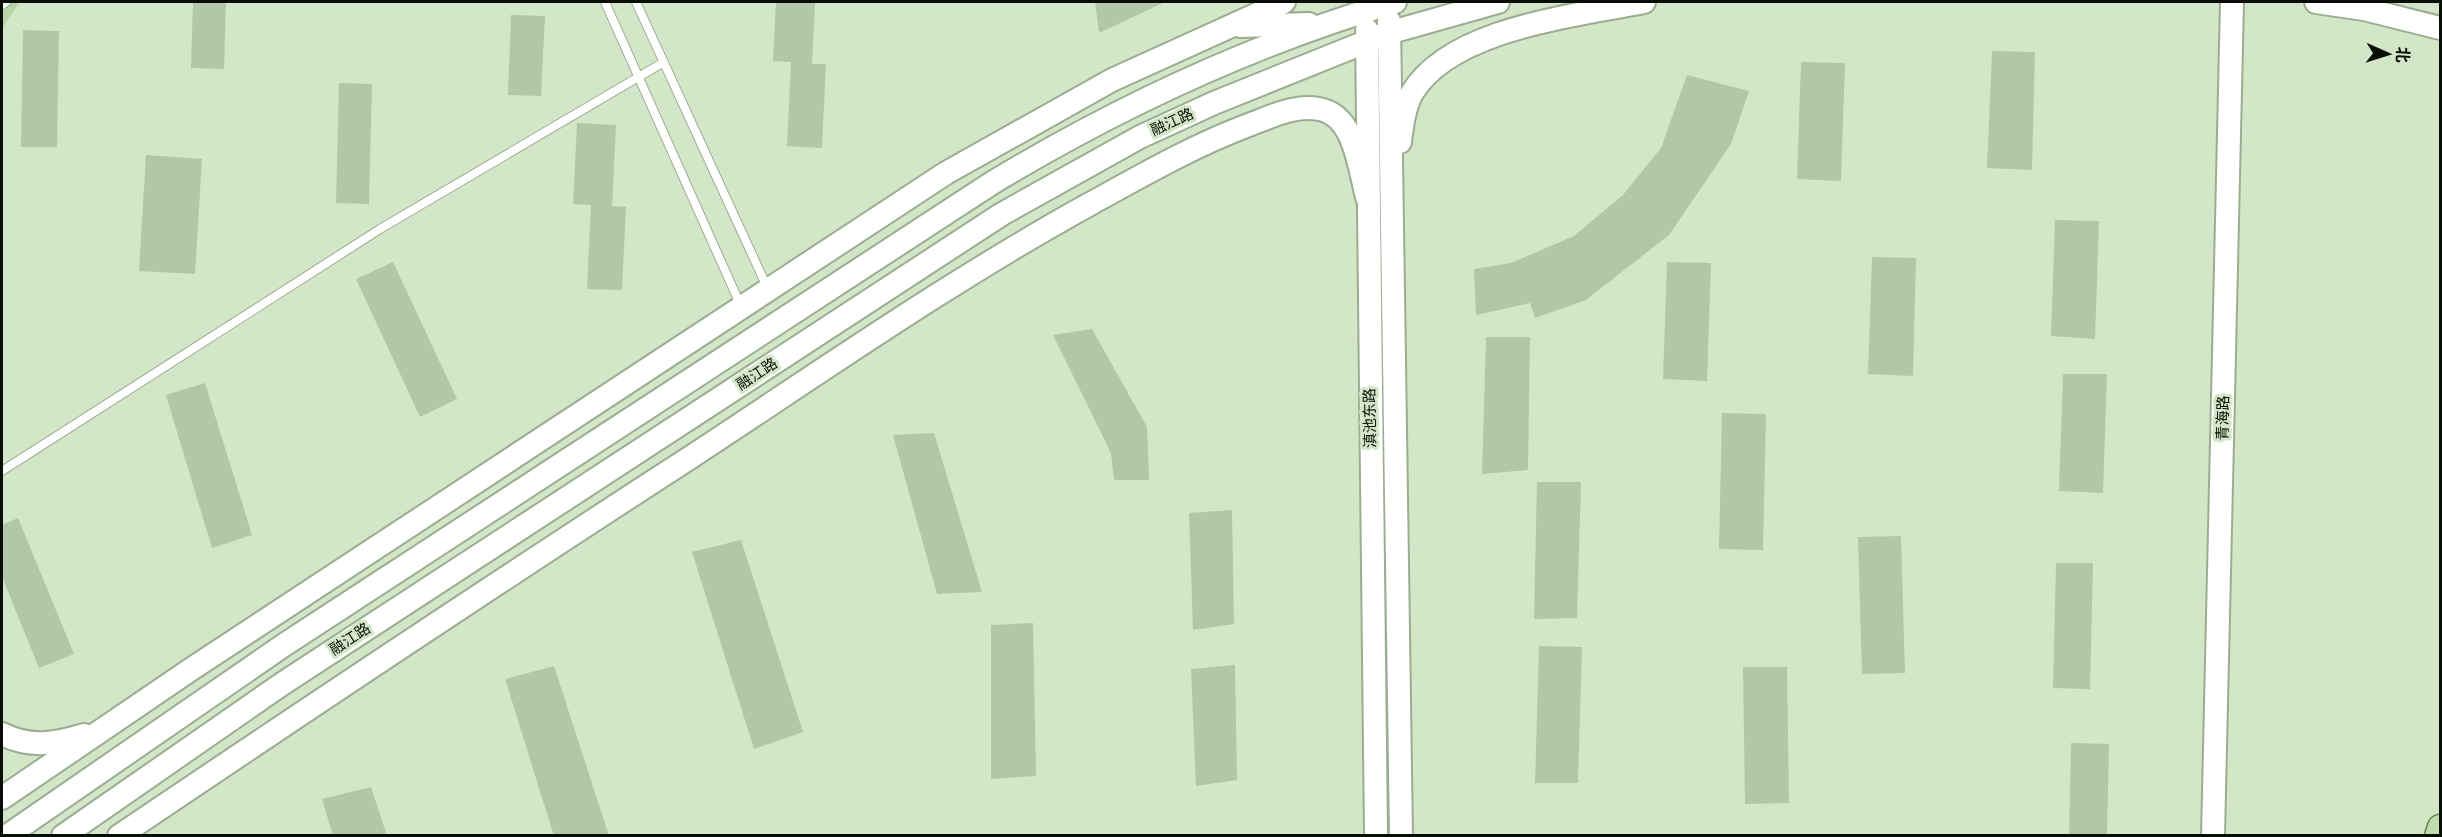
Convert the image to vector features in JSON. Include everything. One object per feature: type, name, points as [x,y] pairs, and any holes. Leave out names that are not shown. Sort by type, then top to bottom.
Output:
[{"type":"main road","points":[[2437,836],[2440,827]]},
{"type":"street","points":[[2,798],[946,173],[1112,80],[1284,2]]},
{"type":"street","name":"融江路","points":[[63,836],[291,678],[1002,214],[1140,137],[1215,103],[1289,75],[1388,33],[1498,2]]},
{"type":"street","points":[[1390,212],[1404,116],[1412,94],[1434,68],[1472,44],[1510,30],[1644,2]]},
{"type":"street","name":"青海路","points":[[2213,836],[2232,2]]},
{"type":"street","points":[[2316,2],[2364,9],[2440,28]]},
{"type":"street","name":"融江路","points":[[5,836],[284,645],[992,183],[1086,128],[1139,102],[1248,54],[1382,4]]},
{"type":"street","name":"滇池东路","points":[[1382,4],[1388,33],[1401,836]]},
{"type":"street","name":"滇池东路","points":[[1376,836],[1366,42],[1382,4]]},
{"type":"street","points":[[1229,26],[1331,23]]},
{"type":"street","points":[[1217,138],[1289,75]]},
{"type":"street","points":[[120,836],[482,592],[974,271],[1156,166],[1217,138],[1302,108],[1320,109],[1335,114],[1347,130],[1367,197]]},
{"type":"street","points":[[2,734],[25,742],[41,744],[57,743],[100,731]]},
{"type":"street","points":[[2,830],[5,836]]},
{"type":"lane","points":[[2,5],[6,2]]},
{"type":"lane","points":[[605,2],[742,309]]},
{"type":"lane","points":[[636,2],[769,291]]},
{"type":"lane","points":[[2,471],[380,229],[664,62]]},
{"type":"green space","points":[[2,2],[20,2],[2,28]]},
{"type":"building","points":[[193,2],[226,2],[224,69],[191,68]]},
{"type":"building","points":[[776,2],[815,2],[812,64],[826,64],[822,148],[787,146],[791,62],[773,61]]},
{"type":"building","points":[[1095,2],[1165,2],[1099,33]]},
{"type":"building","points":[[511,15],[545,16],[541,96],[508,95]]},
{"type":"building","points":[[23,30],[59,31],[57,147],[21,147]]},
{"type":"building","points":[[1992,51],[2035,52],[2032,170],[1987,168]]},
{"type":"building","points":[[1801,62],[1845,63],[1841,181],[1797,179]]},
{"type":"building","points":[[1687,75],[1749,91],[1731,144],[1669,235],[1586,300],[1535,318],[1530,303],[1476,315],[1474,269],[1511,263],[1574,236],[1623,195],[1661,148]]},
{"type":"building","points":[[339,83],[372,84],[369,204],[336,203]]},
{"type":"building","points":[[577,123],[616,125],[612,206],[626,207],[622,290],[587,289],[591,205],[573,204]]},
{"type":"building","points":[[146,155],[202,159],[195,274],[139,271]]},
{"type":"building","points":[[2055,220],[2099,221],[2095,339],[2051,336]]},
{"type":"building","points":[[1872,257],[1916,258],[1913,376],[1868,374]]},
{"type":"building","points":[[393,262],[457,399],[420,417],[356,279]]},
{"type":"building","points":[[1667,262],[1711,263],[1707,381],[1663,379]]},
{"type":"building","points":[[1092,329],[1147,427],[1149,480],[1114,480],[1111,453],[1053,335]]},
{"type":"building","points":[[1486,337],[1530,337],[1528,470],[1482,474]]},
{"type":"building","points":[[2063,374],[2107,374],[2103,493],[2059,491]]},
{"type":"building","points":[[205,383],[252,535],[212,548],[166,395]]},
{"type":"building","points":[[1722,413],[1766,414],[1763,550],[1719,549]]},
{"type":"building","points":[[934,433],[982,592],[937,594],[893,435]]},
{"type":"building","points":[[1537,482],[1581,482],[1577,618],[1534,619]]},
{"type":"building","points":[[1232,510],[1234,624],[1193,630],[1189,513]]},
{"type":"building","points":[[18,518],[74,654],[39,668],[2,577],[2,525]]},
{"type":"building","points":[[1901,536],[1905,673],[1862,674],[1858,537]]},
{"type":"building","points":[[741,540],[803,732],[754,749],[692,552]]},
{"type":"building","points":[[2056,563],[2093,563],[2090,689],[2053,688]]},
{"type":"building","points":[[1033,623],[1036,776],[991,779],[991,625]]},
{"type":"building","points":[[1539,646],[1582,647],[1578,783],[1535,783]]},
{"type":"building","points":[[1235,665],[1237,780],[1196,786],[1191,669]]},
{"type":"building","points":[[554,666],[609,836],[554,836],[505,679]]},
{"type":"building","points":[[1743,667],[1787,667],[1789,803],[1745,804]]},
{"type":"building","points":[[2071,743],[2109,744],[2107,836],[2069,836]]},
{"type":"building","points":[[371,787],[387,836],[333,836],[322,799]]}]
